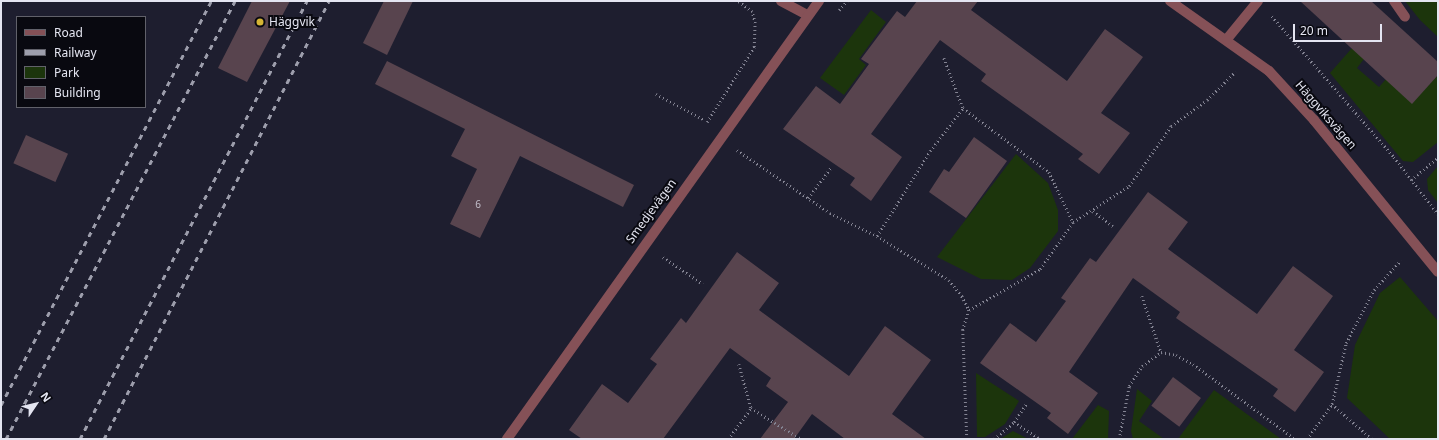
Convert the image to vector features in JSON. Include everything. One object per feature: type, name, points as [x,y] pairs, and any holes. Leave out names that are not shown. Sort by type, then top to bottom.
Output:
[{"type":"street","points":[[781,1],[807,15]]},
{"type":"street","name":"Smedjevägen","points":[[507,439],[807,15],[819,1]]},
{"type":"street","name":"Häggviksvägen","points":[[1170,1],[1227,39],[1269,72],[1314,120],[1438,272]]},
{"type":"street","points":[[1227,39],[1258,1]]},
{"type":"street","points":[[1394,1],[1405,17]]},
{"type":"path","points":[[705,120],[754,47],[753,18],[738,1]]},
{"type":"path","points":[[1258,1],[1411,180],[1438,214]]},
{"type":"path","points":[[944,58],[963,108],[1049,172],[1073,222]]},
{"type":"path","points":[[967,439],[963,330],[969,310],[1040,269],[1073,222],[1093,211],[1129,186],[1171,126],[1207,100],[1235,71]]},
{"type":"path","points":[[656,94],[705,120],[722,136],[808,198],[877,236],[949,280],[969,310]]},
{"type":"path","points":[[877,236],[930,151],[963,108]]},
{"type":"path","points":[[1411,180],[1438,157]]},
{"type":"path","points":[[808,198],[831,168]]},
{"type":"path","points":[[1093,211],[1113,226]]},
{"type":"path","points":[[661,255],[703,284]]},
{"type":"path","points":[[1307,439],[1332,404],[1346,343],[1374,290],[1404,256]]},
{"type":"path","points":[[1142,296],[1161,352]]},
{"type":"path","points":[[1118,439],[1129,386],[1142,366],[1161,352],[1176,355],[1193,364],[1295,439]]},
{"type":"path","points":[[739,364],[751,408],[801,439]]},
{"type":"path","points":[[994,439],[1014,422],[1027,403]]},
{"type":"path","points":[[1332,404],[1372,439]]},
{"type":"path","points":[[728,439],[751,408]]},
{"type":"path","points":[[1014,422],[1040,439]]},
{"type":"green space","points":[[1405,1],[1438,1],[1438,37],[1420,20]]},
{"type":"green space","points":[[871,10],[886,22],[859,59],[866,65],[844,95],[820,78]]},
{"type":"green space","points":[[1352,48],[1364,59],[1357,68],[1379,87],[1386,79],[1412,103],[1438,75],[1438,142],[1413,162],[1403,161],[1330,73]]},
{"type":"green space","points":[[1016,154],[1048,183],[1058,210],[1058,231],[1030,268],[1012,280],[981,279],[937,257]]},
{"type":"green space","points":[[1438,166],[1438,203],[1428,190],[1427,179]]},
{"type":"green space","points":[[1400,277],[1438,321],[1438,439],[1390,439],[1347,398],[1355,345],[1380,293]]},
{"type":"green space","points":[[976,373],[1019,401],[1005,424],[985,437],[977,437]]},
{"type":"green space","points":[[1137,389],[1152,401],[1139,421],[1164,439],[1133,439],[1131,431]]},
{"type":"green space","points":[[1214,390],[1281,439],[1178,439]]},
{"type":"green space","points":[[1098,405],[1109,411],[1108,439],[1072,439]]},
{"type":"green space","points":[[1013,431],[1028,439],[1000,439]]},
{"type":"building","points":[[252,1],[290,1],[247,82],[218,68]]},
{"type":"building","points":[[384,1],[413,1],[387,55],[363,43]]},
{"type":"building","points":[[917,1],[978,1],[971,10],[1067,81],[1105,29],[1143,57],[1101,113],[1130,133],[1099,174],[1078,159],[1083,154],[981,81],[986,74],[940,40],[871,134],[902,157],[871,201],[850,185],[855,178],[783,129],[816,86],[840,104],[869,64],[861,59],[897,11],[905,17]]},
{"type":"building","points":[[1300,1],[1371,1],[1438,62],[1438,75],[1412,104]]},
{"type":"building","points":[[387,61],[634,185],[623,207],[520,156],[480,238],[450,224],[477,169],[451,156],[465,129],[375,84]]},
{"type":"building","points":[[26,135],[68,154],[55,182],[13,163]]},
{"type":"building","points":[[974,137],[1007,161],[966,218],[929,192],[944,169],[949,172]]},
{"type":"building","points":[[1148,192],[1188,222],[1168,249],[1257,314],[1293,266],[1333,296],[1294,350],[1324,372],[1295,412],[1273,396],[1278,389],[1176,318],[1180,312],[1133,278],[1069,372],[1098,393],[1068,434],[1047,418],[1051,413],[980,363],[1010,323],[1036,342],[1066,301],[1061,298],[1090,258],[1096,262]]},
{"type":"building","points":[[737,252],[779,283],[759,310],[849,376],[885,326],[931,360],[892,414],[926,439],[845,439],[812,414],[794,439],[760,439],[788,402],[766,386],[771,378],[730,348],[663,439],[582,439],[569,430],[602,384],[628,403],[657,364],[650,359],[681,318],[686,323]]},
{"type":"building","points":[[1173,377],[1201,398],[1179,427],[1151,406]]},
{"type":"railway","points":[[1,405],[211,1]]},
{"type":"railway","points":[[6,439],[235,1]]},
{"type":"railway","points":[[80,439],[307,1]]},
{"type":"railway","points":[[104,439],[329,1]]},
{"type":"place","name":"Häggvik","points":[[260,22]]}]
